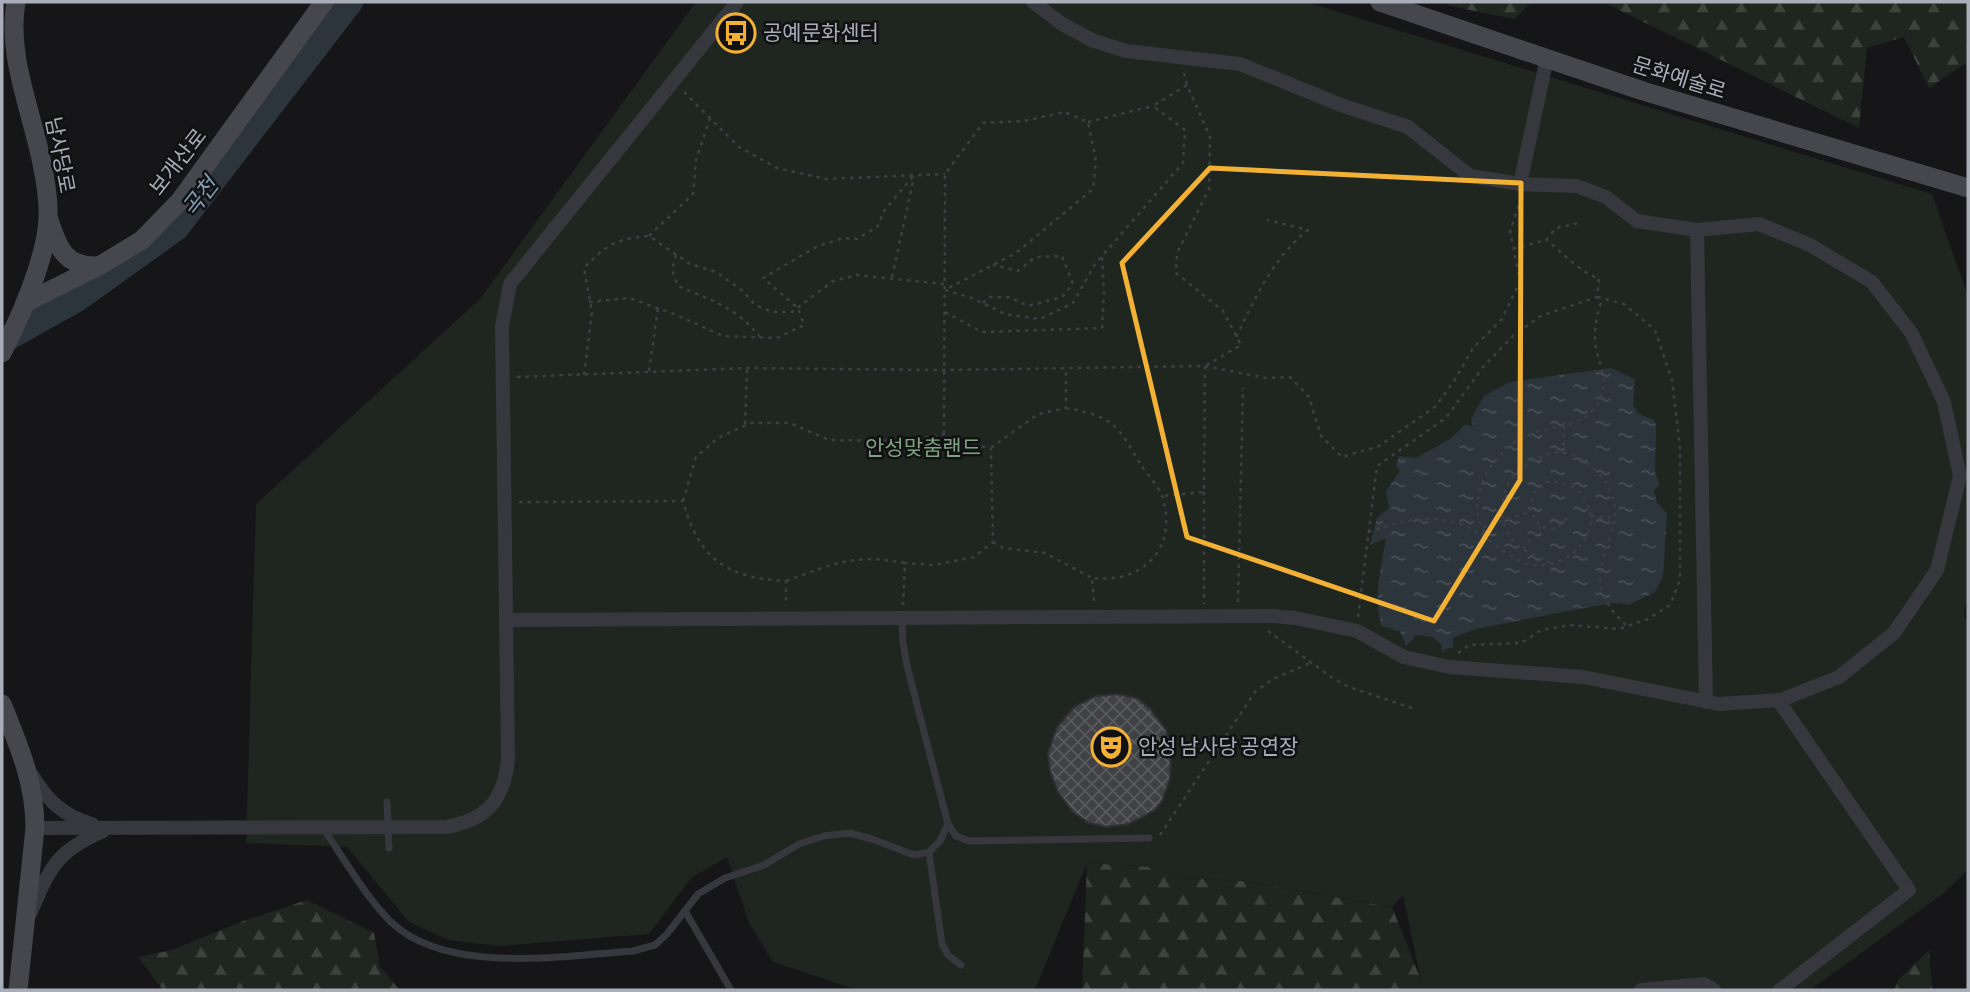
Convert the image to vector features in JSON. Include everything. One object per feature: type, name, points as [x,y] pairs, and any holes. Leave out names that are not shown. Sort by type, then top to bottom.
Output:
[{"type":"street","name":"남사당로","points":[[2,353],[23,309],[44,246],[48,217],[37,141],[21,83],[13,19],[16,2]]},
{"type":"street","name":"보개산로","points":[[23,309],[142,240],[179,202],[324,2]]},
{"type":"street","points":[[35,828],[446,827],[464,824],[480,816],[494,804],[503,790],[508,759],[502,326],[510,284],[737,2]]},
{"type":"street","points":[[508,620],[1204,616],[1295,618],[1357,631],[1404,657],[1444,666],[1583,677],[1719,704],[1777,700],[1839,677],[1894,633],[1937,570],[1960,476],[1944,402],[1912,334],[1872,282],[1810,245],[1759,225],[1697,230],[1637,221],[1606,197],[1577,186],[1523,184],[1470,176],[1408,127],[1341,105],[1240,64],[1126,51],[1094,41],[1062,24],[1033,2]]},
{"type":"street","name":"문화예술로","points":[[1380,2],[1643,91],[1968,188]]},
{"type":"street","points":[[1523,184],[1547,58]]},
{"type":"street","points":[[48,217],[55,237],[69,259],[82,267],[99,266]]},
{"type":"street","points":[[1697,230],[1706,702]]},
{"type":"street","points":[[1777,700],[1909,890],[1780,990]]},
{"type":"street","points":[[2,704],[27,766],[35,805],[35,828],[18,990]]},
{"type":"street","points":[[27,766],[48,799],[61,811],[75,820],[107,829]]},
{"type":"street","points":[[23,928],[55,862],[81,840],[107,829]]},
{"type":"street","points":[[1641,990],[1704,984],[1714,990]]},
{"type":"lane","points":[[902,618],[902,642],[907,666],[948,824],[956,836],[968,841],[1149,838]]},
{"type":"lane","points":[[387,802],[389,848]]},
{"type":"lane","points":[[321,827],[377,907],[407,935],[426,946],[446,952],[496,957],[633,951],[655,945],[698,894],[725,878],[764,865],[799,844],[824,835],[850,833],[914,855],[929,852],[940,841],[948,824]]},
{"type":"lane","points":[[929,852],[942,944],[948,955],[961,965]]},
{"type":"lane","points":[[685,911],[731,990]]},
{"type":"path","points":[[1181,58],[1187,85],[1210,137],[1209,189],[1177,253],[1176,273],[1223,311],[1241,345],[1205,366]]},
{"type":"path","points":[[673,81],[739,147],[777,168],[826,178],[945,174]]},
{"type":"path","points":[[944,434],[945,174],[983,123],[1024,121],[1064,113],[1088,122],[1153,106],[1187,85]]},
{"type":"path","points":[[945,290],[1005,314],[1040,319],[1073,303],[1102,257],[1183,163],[1185,130],[1153,106]]},
{"type":"path","points":[[584,375],[592,312],[584,268],[599,252],[621,239],[649,236],[693,194],[696,160],[710,118]]},
{"type":"path","points":[[945,290],[1016,253],[1093,189],[1096,161],[1088,122]]},
{"type":"path","points":[[891,278],[915,174]]},
{"type":"path","points":[[589,302],[629,298],[723,336],[777,338],[804,325],[798,308],[763,278],[816,247],[843,238],[857,239],[878,226],[884,211],[915,174]]},
{"type":"path","points":[[504,377],[747,368],[944,370],[1205,366],[1266,378],[1290,377],[1309,397],[1321,436],[1342,457],[1378,446],[1436,406],[1473,348],[1502,319],[1520,281],[1510,231],[1523,184]]},
{"type":"path","points":[[1236,337],[1260,290],[1288,246],[1308,230],[1267,220]]},
{"type":"path","points":[[1513,248],[1546,240],[1556,228],[1579,223]]},
{"type":"path","points":[[649,236],[690,264],[716,272],[743,291],[755,305],[772,312],[792,312],[833,281],[857,275],[945,284]]},
{"type":"path","points":[[1546,240],[1565,253],[1589,276],[1599,278],[1597,297]]},
{"type":"path","points":[[677,255],[672,270],[678,286],[718,302],[747,321],[762,338]]},
{"type":"path","points":[[983,303],[989,297],[1009,297],[1028,306],[1062,297],[1073,284],[1062,256],[1035,257],[1018,271],[993,265]]},
{"type":"path","points":[[945,312],[982,332],[1102,328],[1102,257]]},
{"type":"path","points":[[1357,631],[1377,466],[1446,418],[1484,366],[1514,335],[1541,316],[1597,297],[1624,304],[1655,330],[1672,380],[1680,448],[1680,580],[1670,605],[1648,619],[1619,629],[1570,625],[1541,630],[1521,643],[1469,645],[1444,666]]},
{"type":"path","points":[[1488,540],[1478,517],[1478,492],[1504,449],[1527,435],[1564,427],[1590,414],[1602,394],[1603,369],[1595,342],[1596,318],[1602,299]]},
{"type":"path","points":[[649,372],[658,308]]},
{"type":"path","points":[[1204,616],[1205,366]]},
{"type":"path","points":[[745,425],[747,368]]},
{"type":"path","points":[[1066,368],[1066,408]]},
{"type":"path","points":[[1237,616],[1243,388]]},
{"type":"path","points":[[1066,408],[1091,413],[1112,424],[1126,440],[1163,496],[1168,523],[1164,544],[1151,561],[1129,575],[1092,578],[1045,553],[1003,548],[993,542],[974,558],[934,565],[878,558],[840,561],[786,581],[762,580],[735,573],[715,562],[699,543],[683,501],[696,457],[718,438],[750,423],[790,424],[829,440],[908,441],[944,434],[959,442],[991,448],[1038,414],[1066,408]]},
{"type":"path","points":[[1563,454],[1564,427]]},
{"type":"path","points":[[991,448],[993,542]]},
{"type":"path","points":[[1551,563],[1522,549],[1512,540],[1502,524],[1501,509],[1506,486],[1523,467],[1550,453],[1581,458],[1610,486],[1615,510],[1600,578],[1609,609],[1627,626]]},
{"type":"path","points":[[1368,532],[1411,519],[1454,522],[1525,563],[1551,563],[1578,550],[1591,530],[1591,516],[1584,496],[1561,481],[1546,482],[1532,494],[1531,512],[1540,527]]},
{"type":"path","points":[[1163,496],[1204,492]]},
{"type":"path","points":[[505,502],[683,501]]},
{"type":"path","points":[[1483,527],[1531,512]]},
{"type":"path","points":[[1540,527],[1556,529],[1570,515]]},
{"type":"path","points":[[1591,516],[1614,518]]},
{"type":"path","points":[[1522,549],[1540,527]]},
{"type":"path","points":[[902,618],[905,563]]},
{"type":"path","points":[[1092,578],[1094,617]]},
{"type":"path","points":[[786,581],[786,618]]},
{"type":"path","points":[[1265,628],[1311,663],[1349,687],[1415,709]]},
{"type":"path","points":[[1149,838],[1160,835],[1169,824],[1255,692],[1273,679],[1311,663]]},
{"type":"highlighted area","points":[[1210,168],[1521,183],[1520,480],[1434,621],[1187,537],[1122,263]]},
{"type":"green space","name":"안성맞춤랜드","points":[[696,2],[1306,2],[1932,194],[1968,296],[1968,596],[1964,615],[1968,623],[1968,870],[1944,893],[1810,990],[1423,990],[1403,895],[1392,907],[1242,881],[1181,878],[1153,867],[1087,863],[1035,990],[857,990],[773,962],[749,923],[727,857],[691,878],[649,934],[499,946],[449,940],[409,922],[347,847],[246,843],[256,504],[480,299]]},
{"type":"green space","points":[[1439,2],[1547,2],[1529,4],[1515,19]]},
{"type":"green space","points":[[1603,2],[1968,2],[1968,62],[1929,88],[1904,37],[1867,48],[1859,128]]},
{"type":"green space","points":[[1087,863],[1154,867],[1181,878],[1242,881],[1392,907],[1425,990],[1082,990]]},
{"type":"green space","points":[[307,900],[374,933],[380,967],[400,990],[163,990],[138,957],[172,950],[243,921]]},
{"type":"green space","points":[[1929,950],[1932,990],[1894,990],[1898,980]]},
{"type":"water","points":[[1611,368],[1635,379],[1633,405],[1639,414],[1654,420],[1656,425],[1655,473],[1660,484],[1654,491],[1657,503],[1667,513],[1663,577],[1655,592],[1628,605],[1600,605],[1475,629],[1453,638],[1453,647],[1442,653],[1442,645],[1433,637],[1414,635],[1406,646],[1400,631],[1382,626],[1379,616],[1379,582],[1386,538],[1370,545],[1377,518],[1389,508],[1386,491],[1400,471],[1396,466],[1399,456],[1416,458],[1450,439],[1465,425],[1473,427],[1471,419],[1484,396],[1510,382]]},
{"type":"building","points":[[1119,694],[1139,699],[1166,730],[1171,751],[1170,779],[1162,801],[1155,810],[1129,824],[1107,827],[1089,823],[1073,812],[1058,792],[1050,771],[1048,753],[1057,727],[1074,707],[1096,696]]},
{"type":"waterway","name":"곡천","points":[[2,341],[77,299],[176,228],[350,2]]},
{"type":"place","name":"공예문화센터","points":[[736,33]]},
{"type":"place","name":"안성 남사당 공연장","points":[[1111,747]]}]
